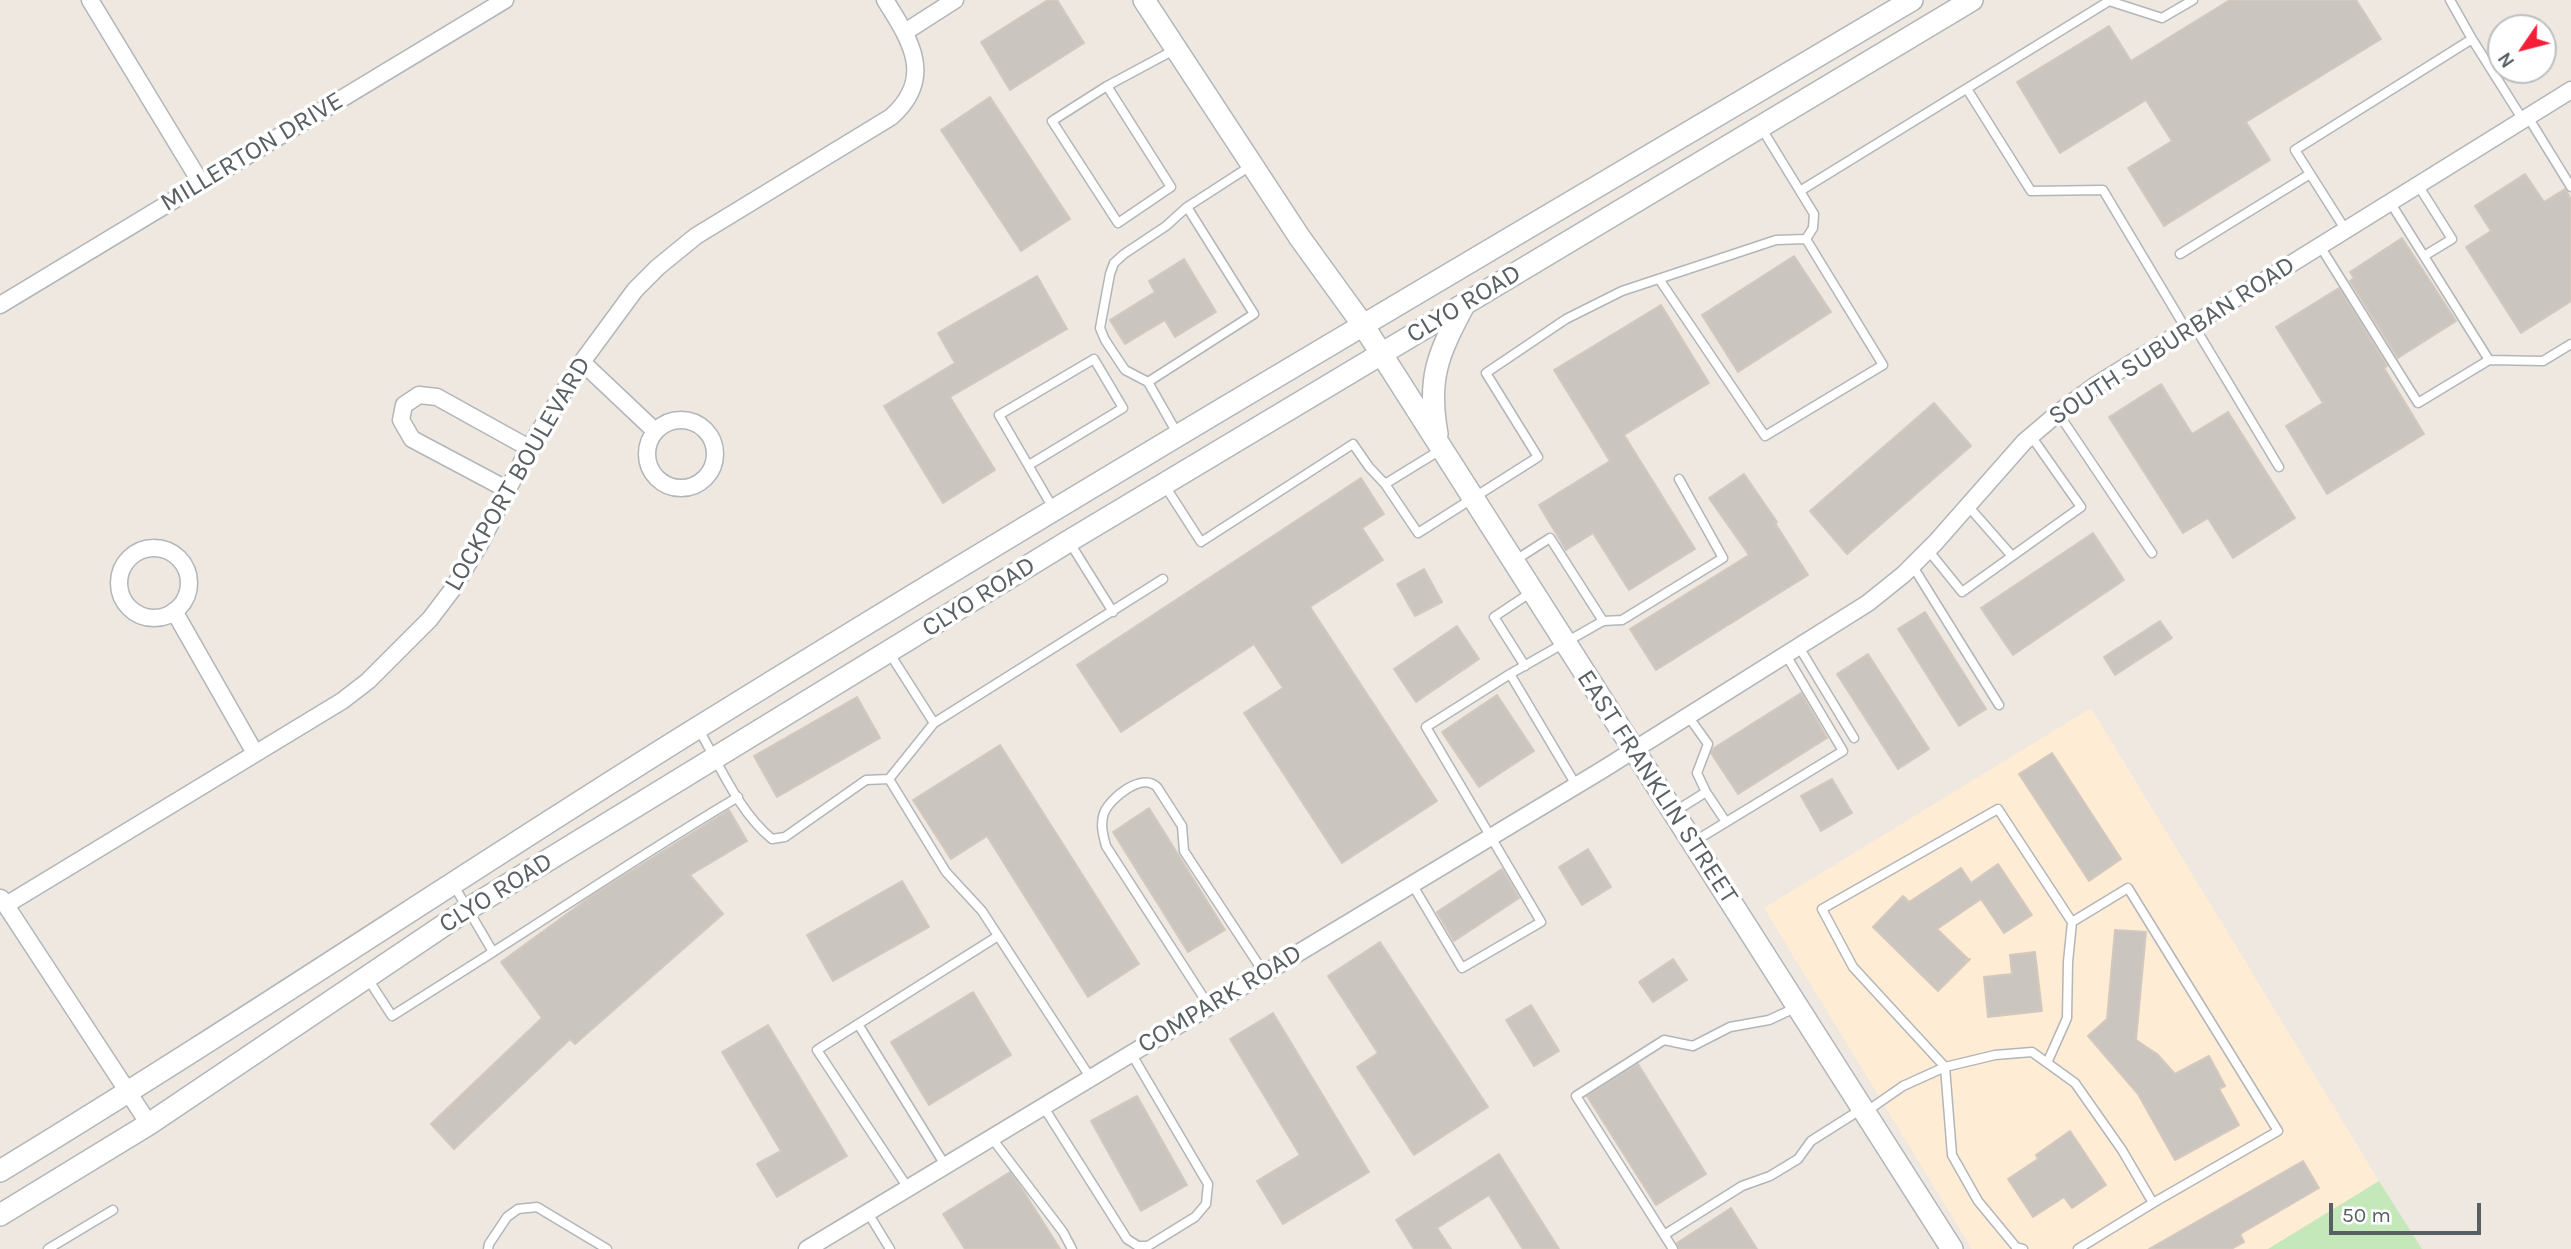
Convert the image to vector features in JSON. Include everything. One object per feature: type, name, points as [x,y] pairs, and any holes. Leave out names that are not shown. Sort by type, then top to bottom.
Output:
[{"type":"street","points":[[90,0],[201,183]]},
{"type":"street","name":"MILLERTON DRIVE","points":[[0,305],[505,0]]},
{"type":"street","points":[[885,0],[905,32],[955,0]]},
{"type":"street","name":"EAST FRANKLIN STREET","points":[[1144,0],[1300,238],[1363,325],[1952,1249]]},
{"type":"street","name":"CLYO ROAD","points":[[0,1171],[129,1093],[452,882],[698,727],[1363,325],[1912,0]]},
{"type":"street","name":"CLYO ROAD","points":[[0,1215],[149,1124],[468,909],[1069,541],[1972,0]]},
{"type":"street","name":"LOCKPORT BOULEVARD","points":[[3,900],[342,701],[401,651],[452,590],[481,542],[529,448],[582,362],[635,290],[696,236],[891,117],[905,104],[911,94],[915,71],[914,54],[905,32]]},
{"type":"street","name":"SOUTH SUBURBAN ROAD","points":[[1634,750],[1868,603],[1928,550],[2031,436],[2096,385],[2571,90]]},
{"type":"street","points":[[1440,447],[1432,407],[1434,373],[1442,346],[1465,303]]},
{"type":"street","points":[[582,362],[655,431]]},
{"type":"street","points":[[508,490],[412,439],[401,420],[404,405],[419,395],[437,397],[529,448]]},
{"type":"street","points":[[675,420],[697,424],[706,431],[715,452],[709,474],[691,487],[679,489],[659,481],[647,462],[649,440],[655,431],[675,420]]},
{"type":"street","points":[[162,549],[181,561],[187,571],[187,593],[174,611],[152,618],[131,609],[123,600],[119,577],[123,566],[140,551],[162,549]]},
{"type":"street","points":[[174,611],[256,753]]},
{"type":"street","name":"COMPARK ROAD","points":[[807,1249],[1634,750]]},
{"type":"street","points":[[3,900],[149,1124]]},
{"type":"lane","points":[[1800,191],[2109,1],[2162,18],[2193,0]]},
{"type":"lane","points":[[2450,0],[2472,39],[2571,187]]},
{"type":"lane","points":[[2345,229],[2295,150],[2472,39]]},
{"type":"lane","points":[[1107,86],[1171,187],[1118,223],[1052,121],[1107,86],[1177,48]]},
{"type":"lane","points":[[1967,89],[2031,191],[2103,190],[2279,467]]},
{"type":"lane","points":[[1760,126],[1814,214],[1814,228],[1806,239]]},
{"type":"lane","points":[[1178,436],[1148,382],[1125,370],[1105,340],[1100,328],[1110,274],[1114,263],[1124,254],[1166,226],[1187,207],[1252,165]]},
{"type":"lane","points":[[2180,254],[2311,174]]},
{"type":"lane","points":[[2418,185],[2452,239],[2424,257]]},
{"type":"lane","points":[[2390,202],[2489,360]]},
{"type":"lane","points":[[1148,382],[1254,314],[1187,207]]},
{"type":"lane","points":[[1660,279],[1765,436],[1883,365],[1806,239]]},
{"type":"lane","points":[[1164,485],[1201,542],[1353,444],[1385,484],[1418,533],[1538,457],[1486,373],[1566,319],[1622,291],[1776,240],[1806,239]]},
{"type":"lane","points":[[2319,245],[2418,403],[2489,360],[2543,361],[2571,344]]},
{"type":"lane","points":[[1029,465],[1123,408],[1094,359],[999,415],[1054,511]]},
{"type":"lane","points":[[2058,413],[2152,553]]},
{"type":"lane","points":[[1928,550],[1962,592],[2081,507],[2031,436]]},
{"type":"lane","points":[[1385,484],[1440,447]]},
{"type":"lane","points":[[1411,883],[1462,968],[1541,922],[1426,727],[1510,674],[1603,621],[1622,620],[1723,558],[1679,478]]},
{"type":"lane","points":[[1968,506],[2012,556]]},
{"type":"lane","points":[[1513,561],[1550,538],[1603,621]]},
{"type":"lane","points":[[1069,541],[1113,612]]},
{"type":"lane","points":[[1912,565],[1999,705]]},
{"type":"lane","points":[[698,727],[738,797],[762,831],[772,839],[785,838],[866,780],[889,779],[934,723],[1163,579]]},
{"type":"lane","points":[[1525,666],[1494,617],[1532,592]]},
{"type":"lane","points":[[1793,651],[1854,738]]},
{"type":"lane","points":[[1693,842],[1843,751],[1793,651]]},
{"type":"lane","points":[[889,653],[934,723]]},
{"type":"lane","points":[[1510,674],[1576,785]]},
{"type":"lane","points":[[1688,716],[1707,744],[1697,773],[1726,822]]},
{"type":"lane","points":[[889,779],[946,872],[982,911],[1090,1077]]},
{"type":"lane","points":[[1209,1006],[1106,846],[1102,832],[1102,816],[1114,799],[1133,786],[1145,781],[1157,787],[1182,826],[1184,851],[1264,973]]},
{"type":"lane","points":[[1674,812],[1706,792]]},
{"type":"lane","points":[[367,976],[392,1016],[587,892],[646,851],[738,797]]},
{"type":"lane","points":[[2023,1249],[2016,1247],[1978,1201],[1952,1155],[1945,1067],[1853,967],[1822,909],[1998,809],[2072,922],[2067,1018],[2047,1063]]},
{"type":"lane","points":[[452,882],[493,952]]},
{"type":"lane","points":[[2072,922],[2129,888],[2278,1131],[2077,1249]]},
{"type":"lane","points":[[908,1188],[817,1050],[998,936]]},
{"type":"lane","points":[[1673,1249],[1576,1096],[1664,1040],[1693,1046],[1730,1027],[1769,1020],[1797,1006]]},
{"type":"lane","points":[[858,1024],[945,1165]]},
{"type":"lane","points":[[1664,1235],[1742,1185],[1770,1176],[1798,1159],[1811,1141],[1903,1086],[1945,1067],[1994,1055],[2032,1052],[2075,1083],[2122,1150],[2153,1203]]},
{"type":"lane","points":[[1043,1106],[1127,1239],[1138,1246],[1148,1246],[1195,1217],[1206,1204],[1208,1184],[1131,1053]]},
{"type":"lane","points":[[991,1137],[1063,1232],[1072,1249]]},
{"type":"lane","points":[[488,1249],[507,1217],[518,1209],[537,1207],[607,1249]]},
{"type":"lane","points":[[48,1249],[113,1210]]},
{"type":"lane","points":[[868,1212],[890,1249]]},
{"type":"shaded area","points":[[2091,708],[2379,1181],[2268,1249],[1972,1249],[1764,908]]},
{"type":"green space","points":[[2379,1181],[2422,1249],[2268,1249]]},
{"type":"building","points":[[1048,0],[1057,0],[1084,43],[1010,90],[981,42]]},
{"type":"building","points":[[2230,0],[2356,0],[2381,39],[2246,122],[2270,160],[2164,226],[2128,168],[2172,141],[2146,100],[2060,153],[2017,82],[2109,26],[2131,61]]},
{"type":"building","points":[[990,97],[1070,219],[1021,251],[941,130]]},
{"type":"building","points":[[2525,174],[2544,202],[2565,189],[2571,199],[2571,301],[2521,333],[2466,247],[2491,231],[2475,206]]},
{"type":"building","points":[[2402,238],[2456,321],[2398,358],[2350,281],[2354,278],[2350,272]]},
{"type":"building","points":[[1794,256],[1831,312],[1738,372],[1702,315]]},
{"type":"building","points":[[1184,259],[1216,312],[1175,337],[1165,320],[1125,344],[1110,320],[1155,292],[1149,281]]},
{"type":"building","points":[[1037,276],[1067,329],[950,397],[995,470],[943,503],[884,406],[955,363],[938,333]]},
{"type":"building","points":[[2339,288],[2387,366],[2384,368],[2424,434],[2327,494],[2286,426],[2323,403],[2276,327]]},
{"type":"building","points":[[1661,305],[1709,383],[1624,435],[1695,549],[1629,590],[1593,533],[1566,550],[1539,505],[1610,461],[1554,370]]},
{"type":"building","points":[[2161,384],[2192,434],[2228,412],[2295,518],[2233,558],[2208,518],[2183,533],[2109,417]]},
{"type":"building","points":[[1934,403],[1971,446],[1847,554],[1810,511]]},
{"type":"building","points":[[1744,474],[1777,522],[1775,523],[1808,575],[1656,670],[1630,629],[1749,555],[1709,498]]},
{"type":"building","points":[[1361,478],[1384,514],[1362,528],[1383,560],[1310,607],[1437,801],[1342,863],[1244,713],[1283,688],[1254,644],[1121,732],[1077,665]]},
{"type":"building","points":[[2093,533],[2124,580],[2013,655],[1981,608]]},
{"type":"building","points":[[1424,569],[1442,602],[1415,616],[1397,584]]},
{"type":"building","points":[[1925,612],[1986,709],[1959,726],[1898,629]]},
{"type":"building","points":[[2160,621],[2172,638],[2115,675],[2104,657]]},
{"type":"building","points":[[1457,626],[1479,659],[1416,702],[1394,669]]},
{"type":"building","points":[[1868,654],[1929,749],[1898,769],[1837,674]]},
{"type":"building","points":[[1801,693],[1827,738],[1738,794],[1711,753],[1714,748]]},
{"type":"building","points":[[1497,695],[1534,751],[1479,787],[1442,732]]},
{"type":"building","points":[[857,697],[880,738],[777,797],[754,756]]},
{"type":"building","points":[[1000,745],[1139,964],[1088,997],[987,836],[951,859],[913,800]]},
{"type":"building","points":[[2052,753],[2121,859],[2089,881],[2019,774]]},
{"type":"building","points":[[1832,779],[1852,813],[1821,831],[1801,796]]},
{"type":"building","points":[[1149,808],[1225,930],[1188,952],[1113,832]]},
{"type":"building","points":[[729,810],[747,841],[690,875],[723,914],[575,1044],[570,1039],[454,1149],[431,1124],[542,1018],[501,962],[593,895]]},
{"type":"building","points":[[1588,849],[1611,887],[1582,905],[1559,867]]},
{"type":"building","points":[[1998,864],[2032,915],[2004,933],[1981,899],[1937,929],[1967,958],[1965,960],[1970,959],[1938,991],[1873,927],[1903,896],[1909,902],[1961,868],[1971,883]]},
{"type":"building","points":[[1502,869],[1519,898],[1454,941],[1437,912]]},
{"type":"building","points":[[902,881],[929,927],[833,981],[807,935]]},
{"type":"building","points":[[2115,930],[2146,932],[2136,1040],[2157,1054],[2175,1074],[2209,1056],[2225,1086],[2219,1089],[2239,1125],[2175,1160],[2138,1094],[2088,1036],[2107,1019]]},
{"type":"building","points":[[1380,942],[1488,1107],[1414,1155],[1357,1067],[1378,1053],[1328,976]]},
{"type":"building","points":[[2035,952],[2042,1011],[1988,1017],[1984,977],[2012,974],[2010,955]]},
{"type":"building","points":[[1673,959],[1687,980],[1653,1002],[1639,982]]},
{"type":"building","points":[[973,992],[1011,1055],[929,1105],[891,1042]]},
{"type":"building","points":[[1531,1005],[1559,1051],[1534,1066],[1506,1020]]},
{"type":"building","points":[[1273,1013],[1369,1172],[1283,1224],[1257,1181],[1300,1155],[1230,1039]]},
{"type":"building","points":[[768,1025],[847,1156],[777,1197],[757,1164],[781,1151],[722,1052]]},
{"type":"building","points":[[1638,1064],[1706,1174],[1656,1205],[1587,1096]]},
{"type":"building","points":[[1137,1096],[1187,1185],[1141,1211],[1091,1121]]},
{"type":"building","points":[[2070,1131],[2106,1185],[2072,1208],[2064,1197],[2033,1217],[2008,1179],[2038,1159],[2036,1155]]},
{"type":"building","points":[[1499,1154],[1559,1249],[1523,1249],[1489,1195],[1437,1228],[1451,1249],[1414,1249],[1396,1220]]},
{"type":"building","points":[[2303,1161],[2319,1188],[2240,1234],[2244,1242],[2231,1249],[2149,1249]]},
{"type":"building","points":[[1010,1172],[1060,1249],[965,1249],[943,1214]]},
{"type":"building","points":[[1731,1208],[1757,1249],[1679,1249],[1677,1243]]}]
